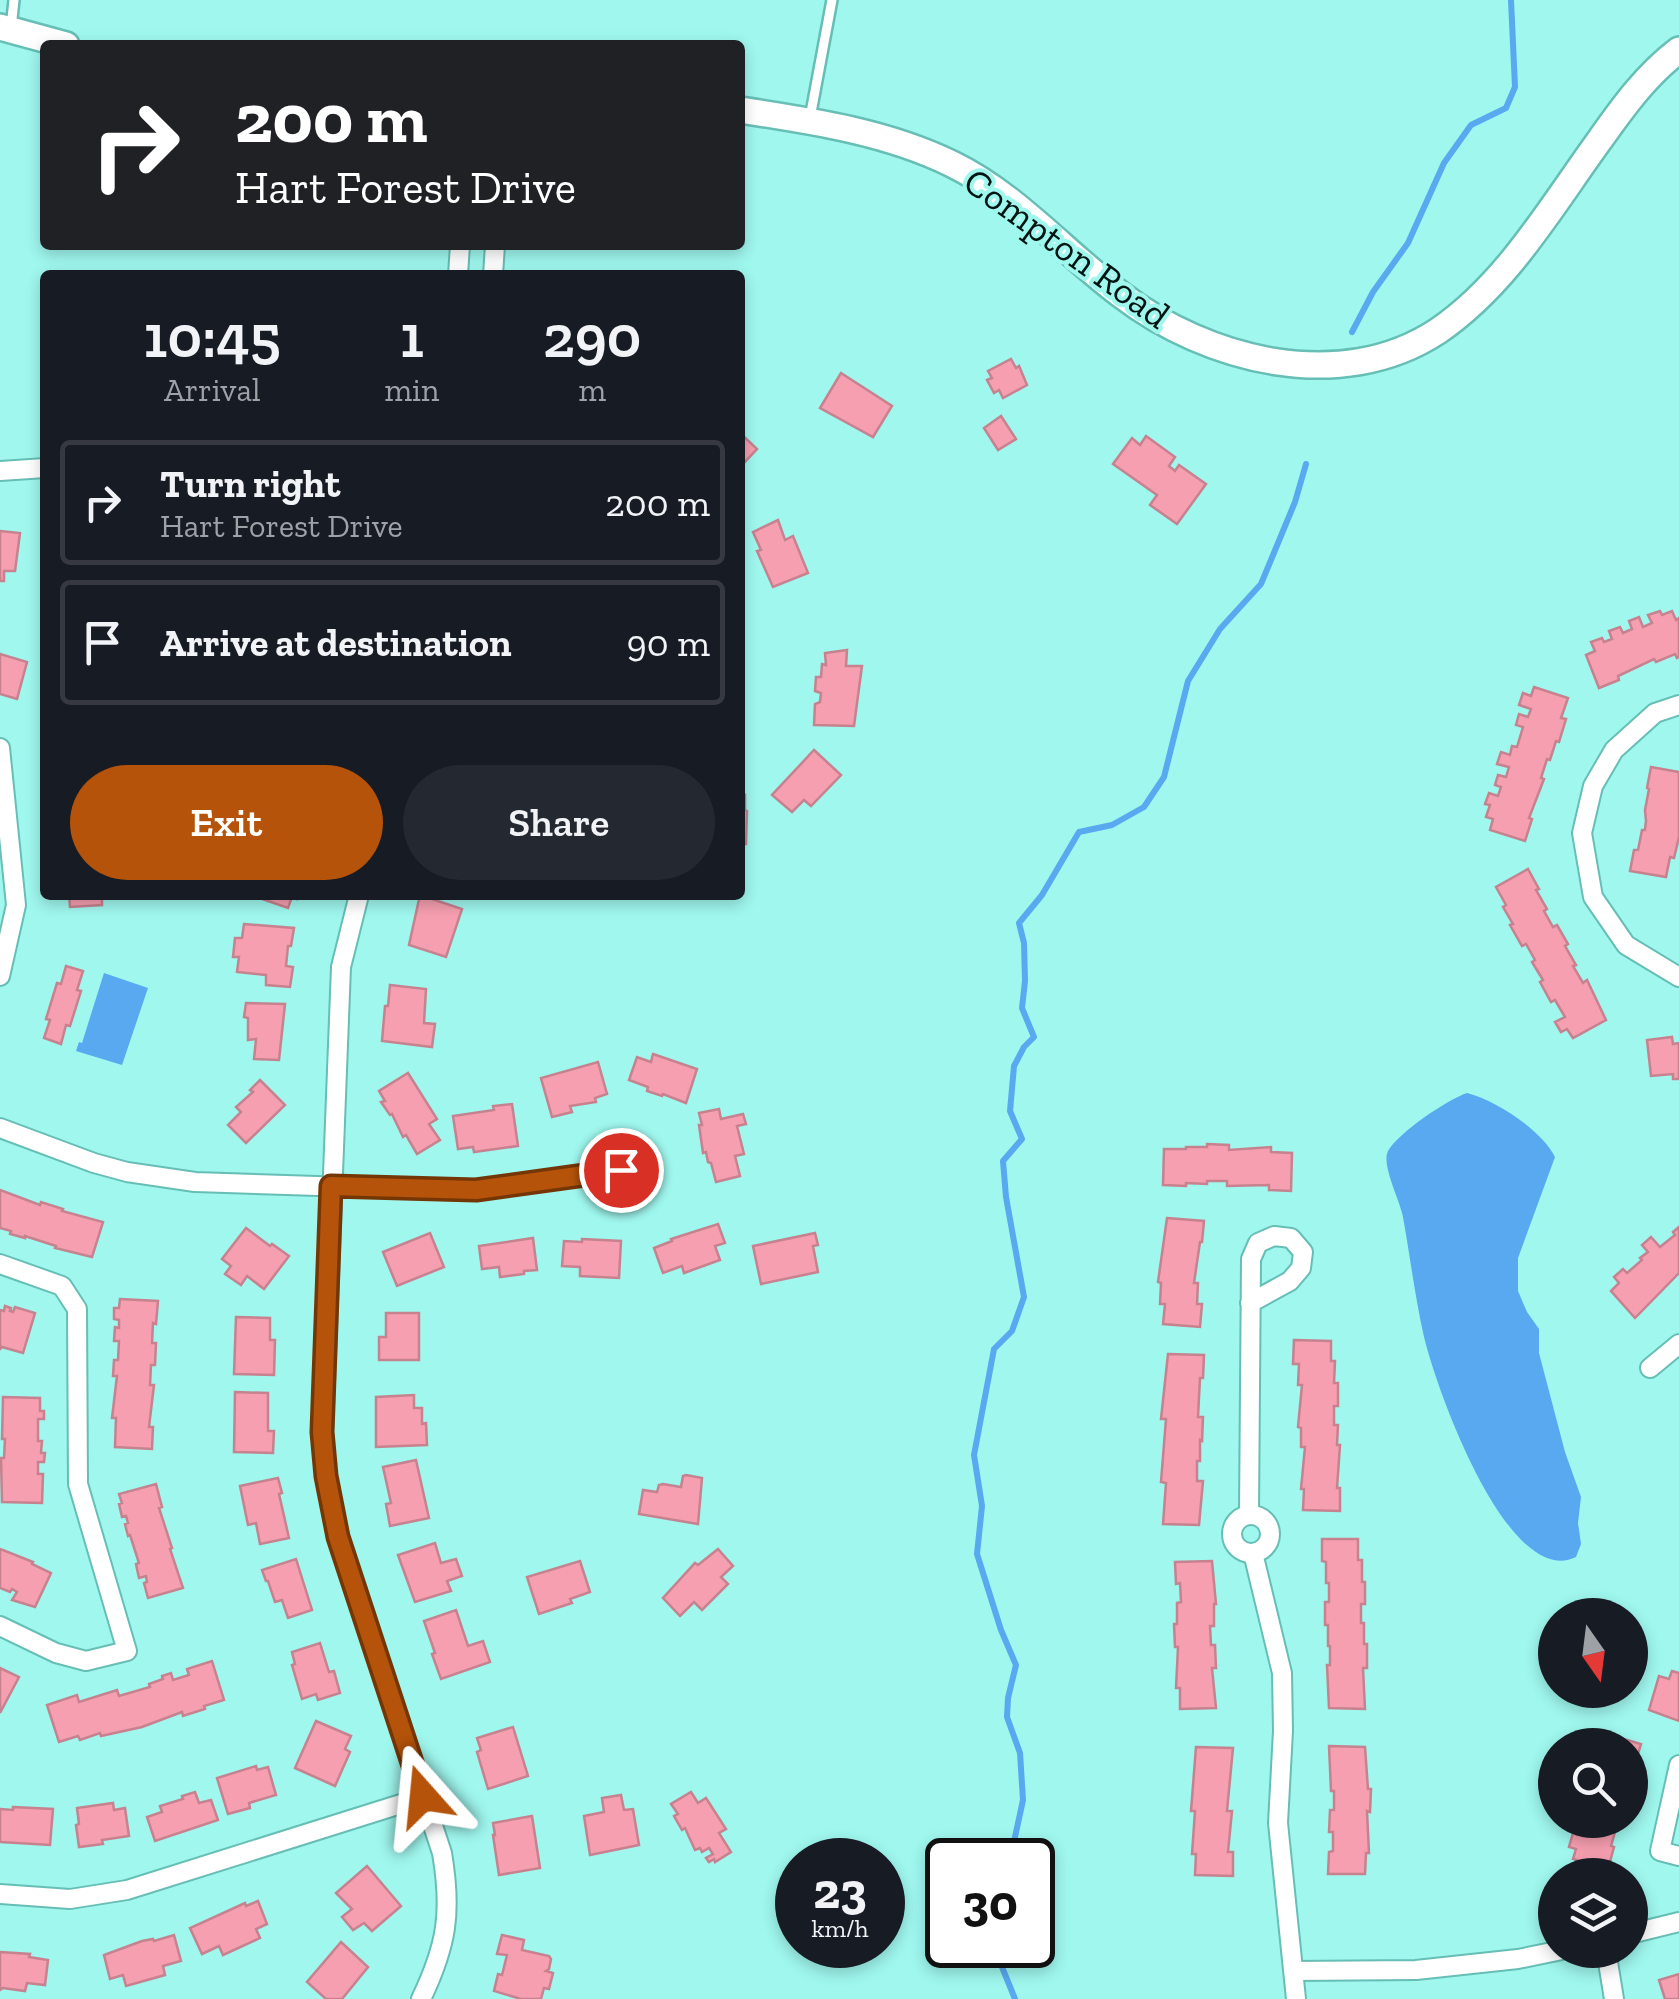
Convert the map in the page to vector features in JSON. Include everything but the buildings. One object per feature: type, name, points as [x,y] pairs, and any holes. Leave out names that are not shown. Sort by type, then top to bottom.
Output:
[{"type":"main road","points":[[6,29],[47,40]]},
{"type":"main road","name":"Compton Road","points":[[745,111],[810,121],[910,146],[954,165],[1036,223],[1119,294],[1204,342],[1274,361],[1354,364],[1416,344],[1486,292],[1634,92],[1679,50]]},
{"type":"street","points":[[0,471],[40,468]]},
{"type":"street","points":[[1679,705],[1655,714],[1614,750],[1593,786],[1582,833],[1593,897],[1626,945],[1679,977]]},
{"type":"street","points":[[0,748],[16,905],[0,976]]},
{"type":"street","points":[[358,900],[341,967],[322,1432],[338,1537],[442,1853],[448,1902],[444,1943],[422,1999]]},
{"type":"street","points":[[0,1128],[94,1163],[195,1182],[476,1190],[621,1170]]},
{"type":"street","points":[[0,1264],[62,1286],[77,1310],[78,1484],[127,1651],[86,1661],[56,1653],[0,1626]]},
{"type":"street","points":[[1249,1515],[1250,1303]]},
{"type":"street","points":[[1650,1368],[1679,1344]]},
{"type":"street","points":[[1249,1515],[1267,1522],[1270,1532],[1269,1542],[1253,1553],[1243,1552],[1232,1536],[1233,1526],[1249,1515]]},
{"type":"street","points":[[1253,1553],[1282,1673],[1278,1823],[1296,1999]]},
{"type":"street","points":[[1679,1766],[1660,1851],[1679,1856]]},
{"type":"street","points":[[0,1894],[70,1899],[127,1890],[423,1796]]},
{"type":"street","points":[[1648,1930],[1679,1922]]},
{"type":"street","points":[[1294,1971],[1416,1970],[1538,1955]]},
{"type":"street","points":[[1609,1968],[1614,1999]]},
{"type":"lane","points":[[6,29],[14,0]]},
{"type":"lane","points":[[810,121],[832,0]]},
{"type":"water","points":[[104,973],[148,988],[122,1065],[76,1051]]},
{"type":"water","points":[[1467,1093],[1517,1118],[1540,1137],[1555,1157],[1518,1258],[1518,1291],[1539,1329],[1539,1353],[1581,1497],[1581,1544],[1576,1557],[1565,1560],[1554,1560],[1532,1549],[1511,1528],[1490,1499],[1455,1428],[1424,1337],[1403,1217],[1387,1165],[1388,1151],[1402,1135],[1436,1109]]},
{"type":"waterway","points":[[1352,332],[1373,292],[1408,243],[1444,163],[1471,125],[1506,108],[1515,87],[1511,0]]},
{"type":"waterway","points":[[1015,1838],[1023,1800],[1020,1753],[1007,1717],[1016,1665],[977,1554],[982,1506],[974,1455],[994,1349],[1012,1331],[1024,1297],[1003,1161],[1022,1139],[1010,1111],[1014,1066],[1034,1037],[1022,1008],[1024,943],[1019,923],[1042,895],[1079,832],[1112,825],[1144,807],[1164,777],[1188,681],[1220,629],[1261,584],[1295,502],[1306,464]]},
{"type":"waterway","points":[[1002,1968],[1015,1999]]},
{"type":"route","points":[[423,1796],[338,1537],[326,1476],[322,1432],[331,1186],[476,1190],[621,1170]]}]
